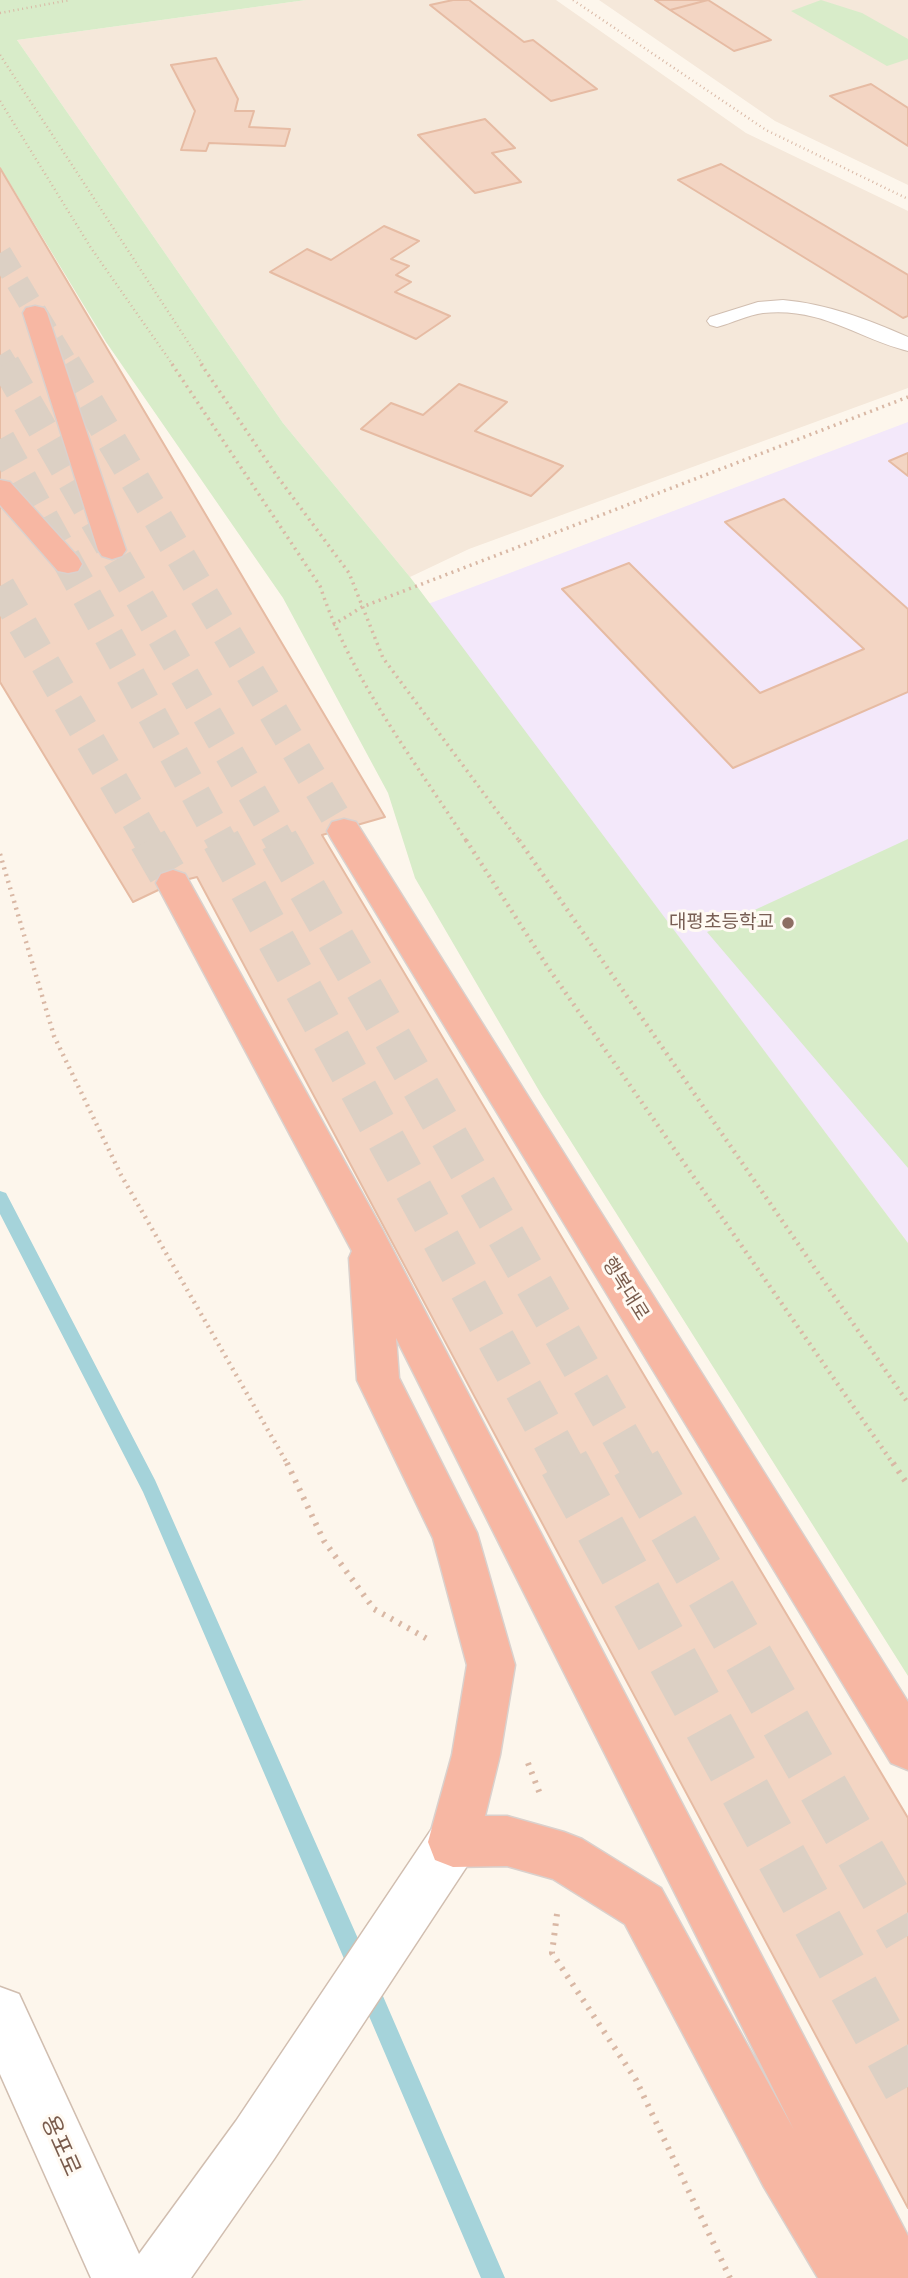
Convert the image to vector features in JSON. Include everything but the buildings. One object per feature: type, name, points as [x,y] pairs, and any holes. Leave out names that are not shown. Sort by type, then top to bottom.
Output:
[{"type":"highway","points":[[35,313],[112,550]]},
{"type":"highway","points":[[0,488],[68,564]]},
{"type":"highway","name":"행복대로","points":[[344,831],[908,1745]]},
{"type":"highway","points":[[173,883],[368,1242],[899,2278]]},
{"type":"highway","points":[[368,1242],[378,1380],[454,1533],[491,1665],[476,1755],[453,1842],[507,1841],[564,1857],[643,1906],[784,2167],[850,2278]]},
{"type":"street","points":[[156,2278],[255,2140],[453,1842]]},
{"type":"street","name":"용포로","points":[[0,2013],[120,2278]]},
{"type":"lane","points":[[717,321],[763,307],[807,308],[858,323],[908,345]]},
{"type":"path","points":[[0,13],[70,0]]},
{"type":"path","points":[[573,0],[766,130],[908,199]]},
{"type":"path","points":[[0,55],[277,476],[349,573],[383,658],[527,851],[908,1403]]},
{"type":"path","points":[[0,101],[91,248],[197,400],[283,534],[320,586],[334,625],[384,713],[549,969],[908,1485]]},
{"type":"path","points":[[334,625],[362,607],[908,397]]},
{"type":"path","points":[[0,854],[54,1036],[121,1175],[279,1446],[324,1541],[374,1609],[453,1653],[491,1665]]},
{"type":"path","points":[[525,1755],[564,1857],[552,1953],[636,2080],[730,2278]]},
{"type":"shaded area","points":[[306,0],[556,0],[746,133],[908,211],[908,388],[469,549],[410,577],[283,423],[17,40]]},
{"type":"shaded area","points":[[599,0],[908,0],[908,185],[775,121]]},
{"type":"shaded area","name":"대평초등학교","points":[[908,422],[908,1243],[428,604]]},
{"type":"green space","points":[[0,0],[306,0],[17,40],[283,423],[410,577],[908,1243],[908,1676],[541,1094],[415,878],[388,793],[283,598],[106,342],[0,167]]},
{"type":"green space","points":[[821,0],[862,13],[908,39],[908,59],[887,66],[791,11]]},
{"type":"green space","points":[[908,839],[908,1168],[707,932]]},
{"type":"waterway","points":[[0,1198],[149,1486],[359,1967]]},
{"type":"waterway","points":[[368,1988],[493,2278]]},
{"type":"tunnel","points":[[0,253],[67,365]]},
{"type":"tunnel","points":[[0,355],[6,365]]},
{"type":"tunnel","points":[[5,364],[280,842]]},
{"type":"tunnel","points":[[66,364],[344,831]]},
{"type":"tunnel","points":[[0,439],[222,842]]},
{"type":"tunnel","points":[[0,586],[149,842]]},
{"type":"tunnel","points":[[148,840],[173,883]]},
{"type":"tunnel","points":[[221,840],[565,1465]]},
{"type":"tunnel","points":[[279,840],[637,1465]]},
{"type":"tunnel","points":[[564,1463],[908,2087]]},
{"type":"tunnel","points":[[636,1463],[908,1936]]},
{"type":"place","name":"대평초등학교","points":[[788,923]]}]
